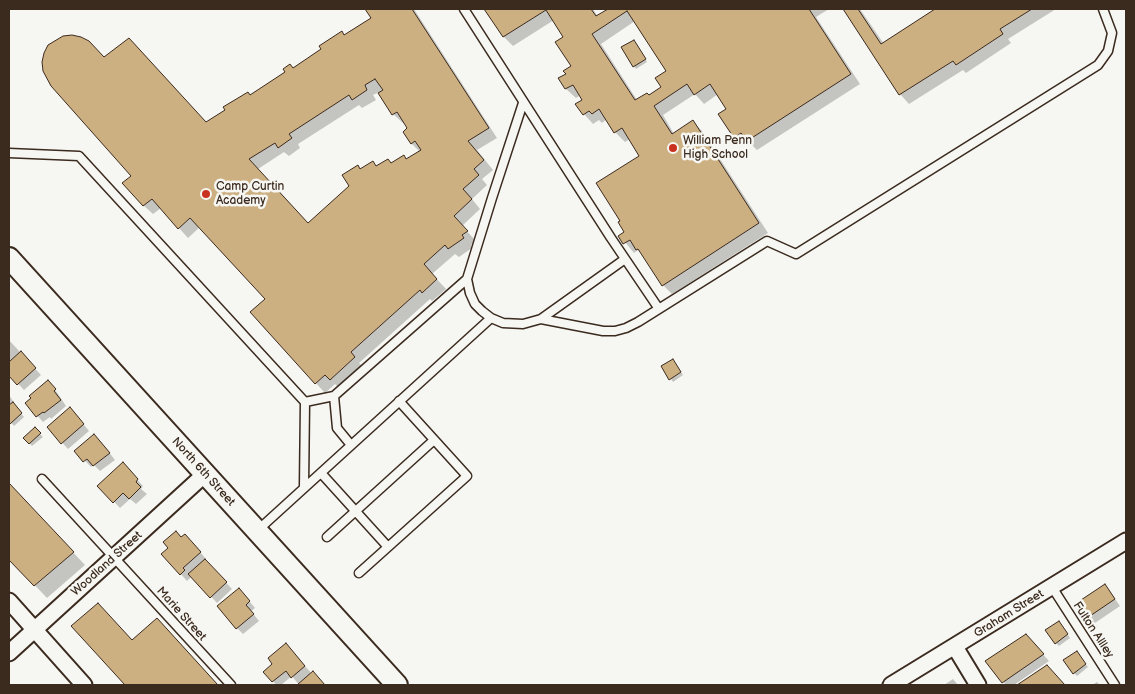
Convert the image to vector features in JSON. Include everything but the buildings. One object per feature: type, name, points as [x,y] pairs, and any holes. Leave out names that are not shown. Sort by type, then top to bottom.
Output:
[{"type":"street","name":"North 6th Street","points":[[9,258],[397,685]]},
{"type":"street","name":"Woodland Street","points":[[9,653],[205,474]]},
{"type":"street","name":"Graham Street","points":[[891,685],[1126,541]]},
{"type":"street","points":[[9,601],[84,685]]},
{"type":"street","points":[[955,647],[978,685]]},
{"type":"lane","points":[[464,9],[523,103],[659,309]]},
{"type":"lane","points":[[541,319],[588,329],[615,331],[632,325],[767,241],[796,254],[1098,65],[1108,51],[1112,33],[1103,9]]},
{"type":"lane","points":[[523,103],[468,279],[470,294],[475,304],[491,318],[513,325],[531,323],[541,319],[625,259]]},
{"type":"lane","points":[[9,153],[79,156],[305,402],[304,488]]},
{"type":"lane","points":[[305,402],[334,396],[468,279]]},
{"type":"lane","points":[[256,531],[491,318]]},
{"type":"lane","points":[[334,396],[337,428],[351,445]]},
{"type":"lane","points":[[359,573],[467,476],[399,401]]},
{"type":"lane","points":[[326,538],[434,440]]},
{"type":"lane","points":[[321,473],[388,547]]},
{"type":"lane","name":"Marie Street","points":[[42,479],[231,685]]},
{"type":"lane","name":"Fulton Allley","points":[[1052,587],[1115,685]]},
{"type":"place","name":"William Penn High School","points":[[673,148]]},
{"type":"place","name":"Camp Curtin Academy","points":[[206,194]]}]
